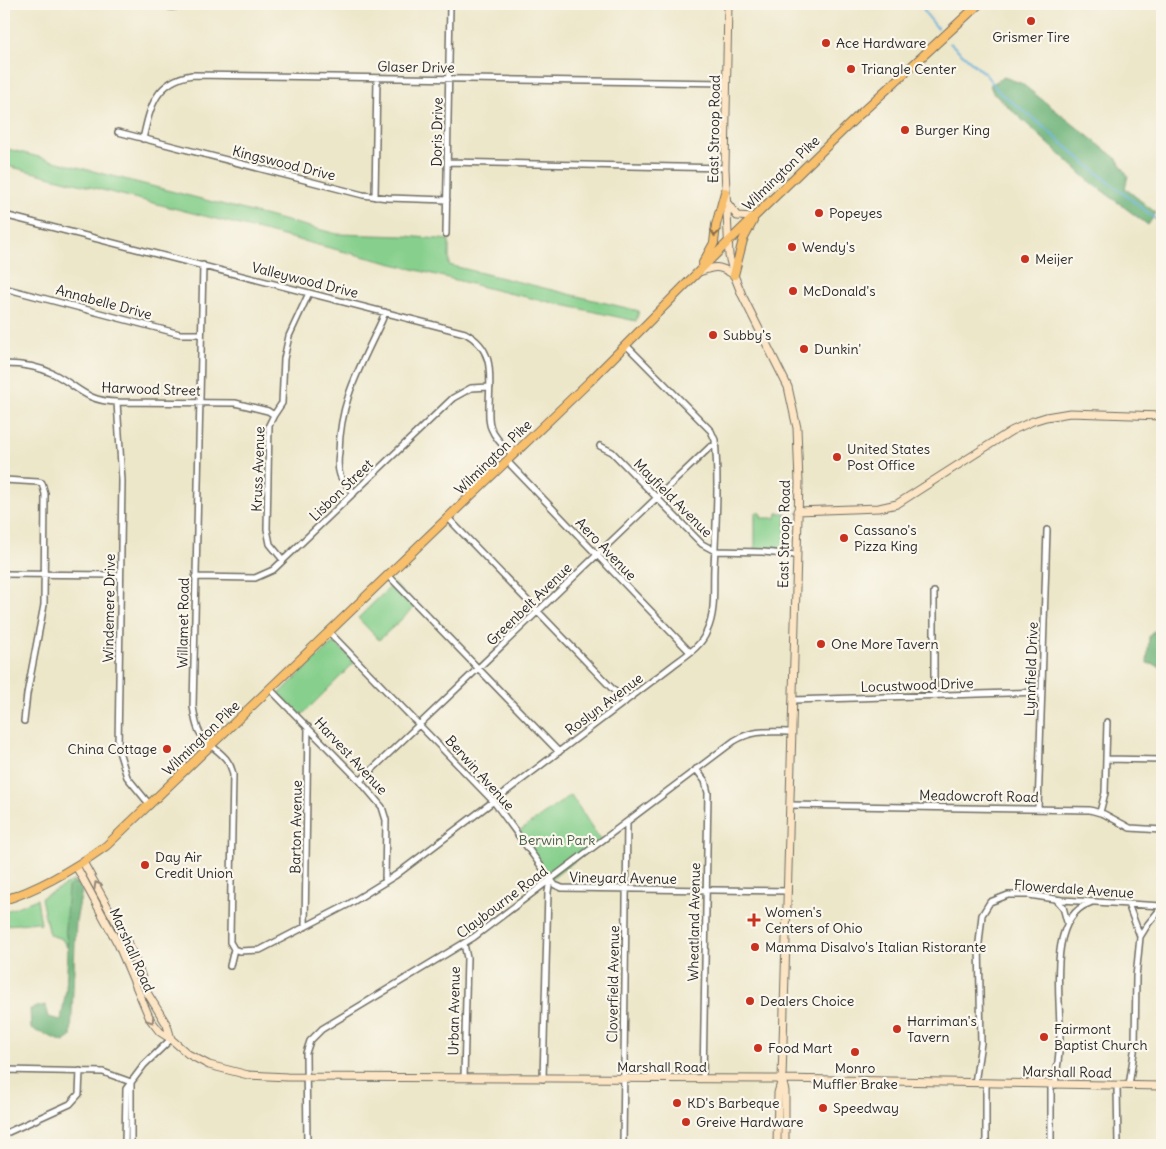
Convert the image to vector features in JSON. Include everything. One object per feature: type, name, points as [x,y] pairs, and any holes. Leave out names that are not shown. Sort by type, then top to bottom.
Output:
[{"type":"main road","name":"Wilmington Pike","points":[[4,900],[24,893],[79,864],[106,846],[513,455],[860,114],[979,4]]},
{"type":"main road","points":[[699,272],[714,243],[716,225],[725,192]]},
{"type":"main road","points":[[734,275],[743,240],[754,217]]},
{"type":"street","points":[[158,4],[172,7],[188,4]]},
{"type":"street","name":"Doris Drive","points":[[446,234],[450,4]]},
{"type":"street","name":"East Stroop Road","points":[[728,4],[725,192],[729,256],[734,275],[764,341],[788,386],[792,399],[798,441],[788,891],[782,1079],[778,1093],[777,1145]]},
{"type":"street","points":[[1159,4],[1162,10]]},
{"type":"street","name":"Glaser Drive","points":[[143,139],[150,110],[155,99],[166,86],[183,77],[201,75],[727,83]]},
{"type":"street","points":[[375,197],[377,78]]},
{"type":"street","points":[[1162,118],[1162,152]]},
{"type":"street","name":"Kingswood Drive","points":[[118,132],[375,197],[446,200]]},
{"type":"street","points":[[448,162],[725,168]]},
{"type":"street","points":[[727,202],[738,216],[754,217]]},
{"type":"street","name":"Valleywood Drive","points":[[4,215],[385,312],[470,336],[477,341],[486,353],[490,369],[489,416],[491,429],[513,455]]},
{"type":"street","name":"Willamet Road","points":[[203,265],[193,707],[197,727],[201,735],[228,760],[233,775],[230,942],[234,949],[230,966]]},
{"type":"street","points":[[699,272],[715,266],[726,269],[734,275]]},
{"type":"street","name":"Annabelle Drive","points":[[4,288],[180,334],[200,334]]},
{"type":"street","name":"Kruss Avenue","points":[[283,560],[270,544],[267,529],[269,425],[282,403],[284,359],[289,336],[309,293]]},
{"type":"street","points":[[354,493],[341,478],[338,468],[341,421],[352,384],[385,312]]},
{"type":"street","points":[[626,345],[711,431],[716,445]]},
{"type":"street","name":"Harwood Street","points":[[4,364],[46,370],[92,398],[118,402],[242,404],[268,411],[274,415]]},
{"type":"street","name":"Lisbon Street","points":[[195,577],[255,578],[267,574],[453,398],[471,388],[490,387]]},
{"type":"street","name":"Windemere Drive","points":[[118,402],[122,481],[118,748],[127,777],[150,805]]},
{"type":"street","points":[[797,511],[879,508],[897,504],[1011,431],[1023,424],[1046,417],[1070,413],[1162,416]]},
{"type":"street","name":"Greenbelt Avenue","points":[[360,782],[656,498],[710,447],[716,445]]},
{"type":"street","name":"Roslyn Avenue","points":[[234,949],[239,951],[260,950],[349,904],[405,869],[690,652],[704,639],[710,624],[713,603],[716,445]]},
{"type":"street","name":"Mayfield Avenue","points":[[600,446],[612,452],[702,544],[715,551],[796,555]]},
{"type":"street","name":"Aero Avenue","points":[[506,461],[690,652]]},
{"type":"street","points":[[4,480],[42,483],[46,501],[42,618],[27,694],[24,721]]},
{"type":"street","points":[[448,518],[625,702]]},
{"type":"street","name":"Lynnfield Drive","points":[[1038,809],[1046,530]]},
{"type":"street","points":[[4,574],[120,575]]},
{"type":"street","points":[[388,575],[559,752]]},
{"type":"street","points":[[934,592],[934,695]]},
{"type":"street","name":"Berwin Avenue","points":[[329,632],[494,802],[550,880]]},
{"type":"street","name":"Harvest Avenue","points":[[270,688],[379,801],[385,814],[385,882]]},
{"type":"street","name":"Locustwood Drive","points":[[793,700],[1042,692]]},
{"type":"street","points":[[1100,812],[1104,799],[1107,722]]},
{"type":"street","name":"Barton Avenue","points":[[305,926],[308,728]]},
{"type":"street","name":"Claybourne Road","points":[[307,1145],[307,1047],[313,1036],[464,944],[734,741],[746,734],[757,732],[792,732]]},
{"type":"street","points":[[1106,759],[1162,760]]},
{"type":"street","name":"Wheatland Avenue","points":[[696,769],[705,781],[708,793],[703,1079]]},
{"type":"street","name":"Meadowcroft Road","points":[[790,805],[1090,810],[1100,812],[1130,828],[1162,830]]},
{"type":"street","name":"Cloverfield Avenue","points":[[623,1145],[627,822]]},
{"type":"street","name":"Marshall Road","points":[[79,864],[118,944],[150,1019],[160,1032],[188,1054],[221,1070],[248,1075],[306,1077],[623,1080],[782,1079],[1162,1086]]},
{"type":"street","points":[[543,1079],[550,880]]},
{"type":"street","name":"Vineyard Avenue","points":[[550,880],[562,888],[788,891]]},
{"type":"street","name":"Flowerdale Avenue","points":[[975,1083],[981,1043],[978,943],[980,923],[984,910],[995,899],[1008,895],[1029,895],[1054,899],[1162,907]]},
{"type":"street","points":[[1054,899],[1058,900],[1063,907],[1067,923]]},
{"type":"street","points":[[1051,1145],[1053,1085],[1060,1035],[1059,961],[1067,923],[1072,914],[1080,907],[1095,902]]},
{"type":"street","points":[[1128,904],[1140,937],[1136,977],[1135,1045],[1129,1086]]},
{"type":"street","points":[[1140,937],[1162,907]]},
{"type":"street","name":"Urban Avenue","points":[[464,944],[467,958],[464,1078]]},
{"type":"street","points":[[125,1145],[126,1089],[144,1065],[171,1039]]},
{"type":"street","points":[[4,1070],[102,1072],[131,1082]]},
{"type":"street","points":[[4,1134],[74,1101],[79,1094],[80,1071]]},
{"type":"street","name":"East Stroop Road","points":[[782,1079],[785,1092],[785,1145]]},
{"type":"street","points":[[131,1082],[132,1145]]},
{"type":"street","points":[[986,1083],[986,1145]]},
{"type":"street","points":[[1117,1086],[1118,1145]]},
{"type":"green space","points":[[1004,77],[1021,83],[1117,159],[1128,176],[1125,188],[1156,213],[1148,225],[1088,180],[993,93],[990,85]]},
{"type":"green space","points":[[4,148],[337,234],[406,236],[449,240],[449,265],[639,311],[636,321],[499,291],[4,165]]},
{"type":"green space","points":[[755,513],[761,513],[761,518],[776,518],[777,513],[786,513],[785,550],[755,550]]},
{"type":"green space","points":[[394,583],[416,606],[379,640],[358,618]]},
{"type":"green space","points":[[1153,631],[1162,634],[1162,667],[1147,663],[1149,637]]},
{"type":"green space","points":[[334,642],[355,662],[301,716],[279,694]]},
{"type":"green space","name":"Berwin Park","points":[[571,795],[601,841],[550,880],[517,833]]},
{"type":"green space","points":[[73,881],[78,884],[73,884],[65,928],[68,949],[62,939],[50,935],[41,898]]},
{"type":"green space","points":[[78,884],[82,891],[76,921],[71,1037],[64,1042],[31,1029],[30,1009],[45,1005],[48,1017],[61,1020],[66,989],[68,949],[65,928],[68,887]]},
{"type":"green space","points":[[37,899],[41,924],[39,925],[38,922],[8,925],[5,928],[4,912]]},
{"type":"waterway","points":[[921,4],[938,29]]},
{"type":"waterway","points":[[950,43],[986,75],[1000,93],[1162,224]]},
{"type":"place","name":"Grismer Tire","points":[[1031,21]]},
{"type":"place","name":"Ace Hardware","points":[[826,43]]},
{"type":"place","name":"Triangle Center","points":[[851,69]]},
{"type":"place","name":"Burger King","points":[[905,130]]},
{"type":"place","name":"Popeyes","points":[[819,213]]},
{"type":"place","name":"Wendy's","points":[[792,247]]},
{"type":"place","name":"Meijer","points":[[1025,259]]},
{"type":"place","name":"McDonald's","points":[[793,291]]},
{"type":"place","name":"Subby's","points":[[713,335]]},
{"type":"place","name":"Dunkin'","points":[[804,349]]},
{"type":"place","name":"United States Post Office","points":[[837,457]]},
{"type":"place","name":"Cassano's Pizza King","points":[[844,538]]},
{"type":"place","name":"One More Tavern","points":[[821,644]]},
{"type":"place","name":"China Cottage","points":[[167,749]]},
{"type":"place","name":"Day Air Credit Union","points":[[145,865]]},
{"type":"place","name":"Women's Centers of Ohio","points":[[754,920]]},
{"type":"place","name":"Mamma Disalvo's Italian Ristorante","points":[[755,947]]},
{"type":"place","name":"Dealers Choice","points":[[750,1001]]},
{"type":"place","name":"Harriman's Tavern","points":[[897,1029]]},
{"type":"place","name":"Fairmont Baptist Church","points":[[1044,1037]]},
{"type":"place","name":"Food Mart","points":[[758,1048]]},
{"type":"place","name":"Monro Muffler Brake","points":[[855,1052]]},
{"type":"place","name":"KD's Barbeque","points":[[677,1103]]},
{"type":"place","name":"Speedway","points":[[823,1108]]},
{"type":"place","name":"Greive Hardware","points":[[686,1122]]}]
